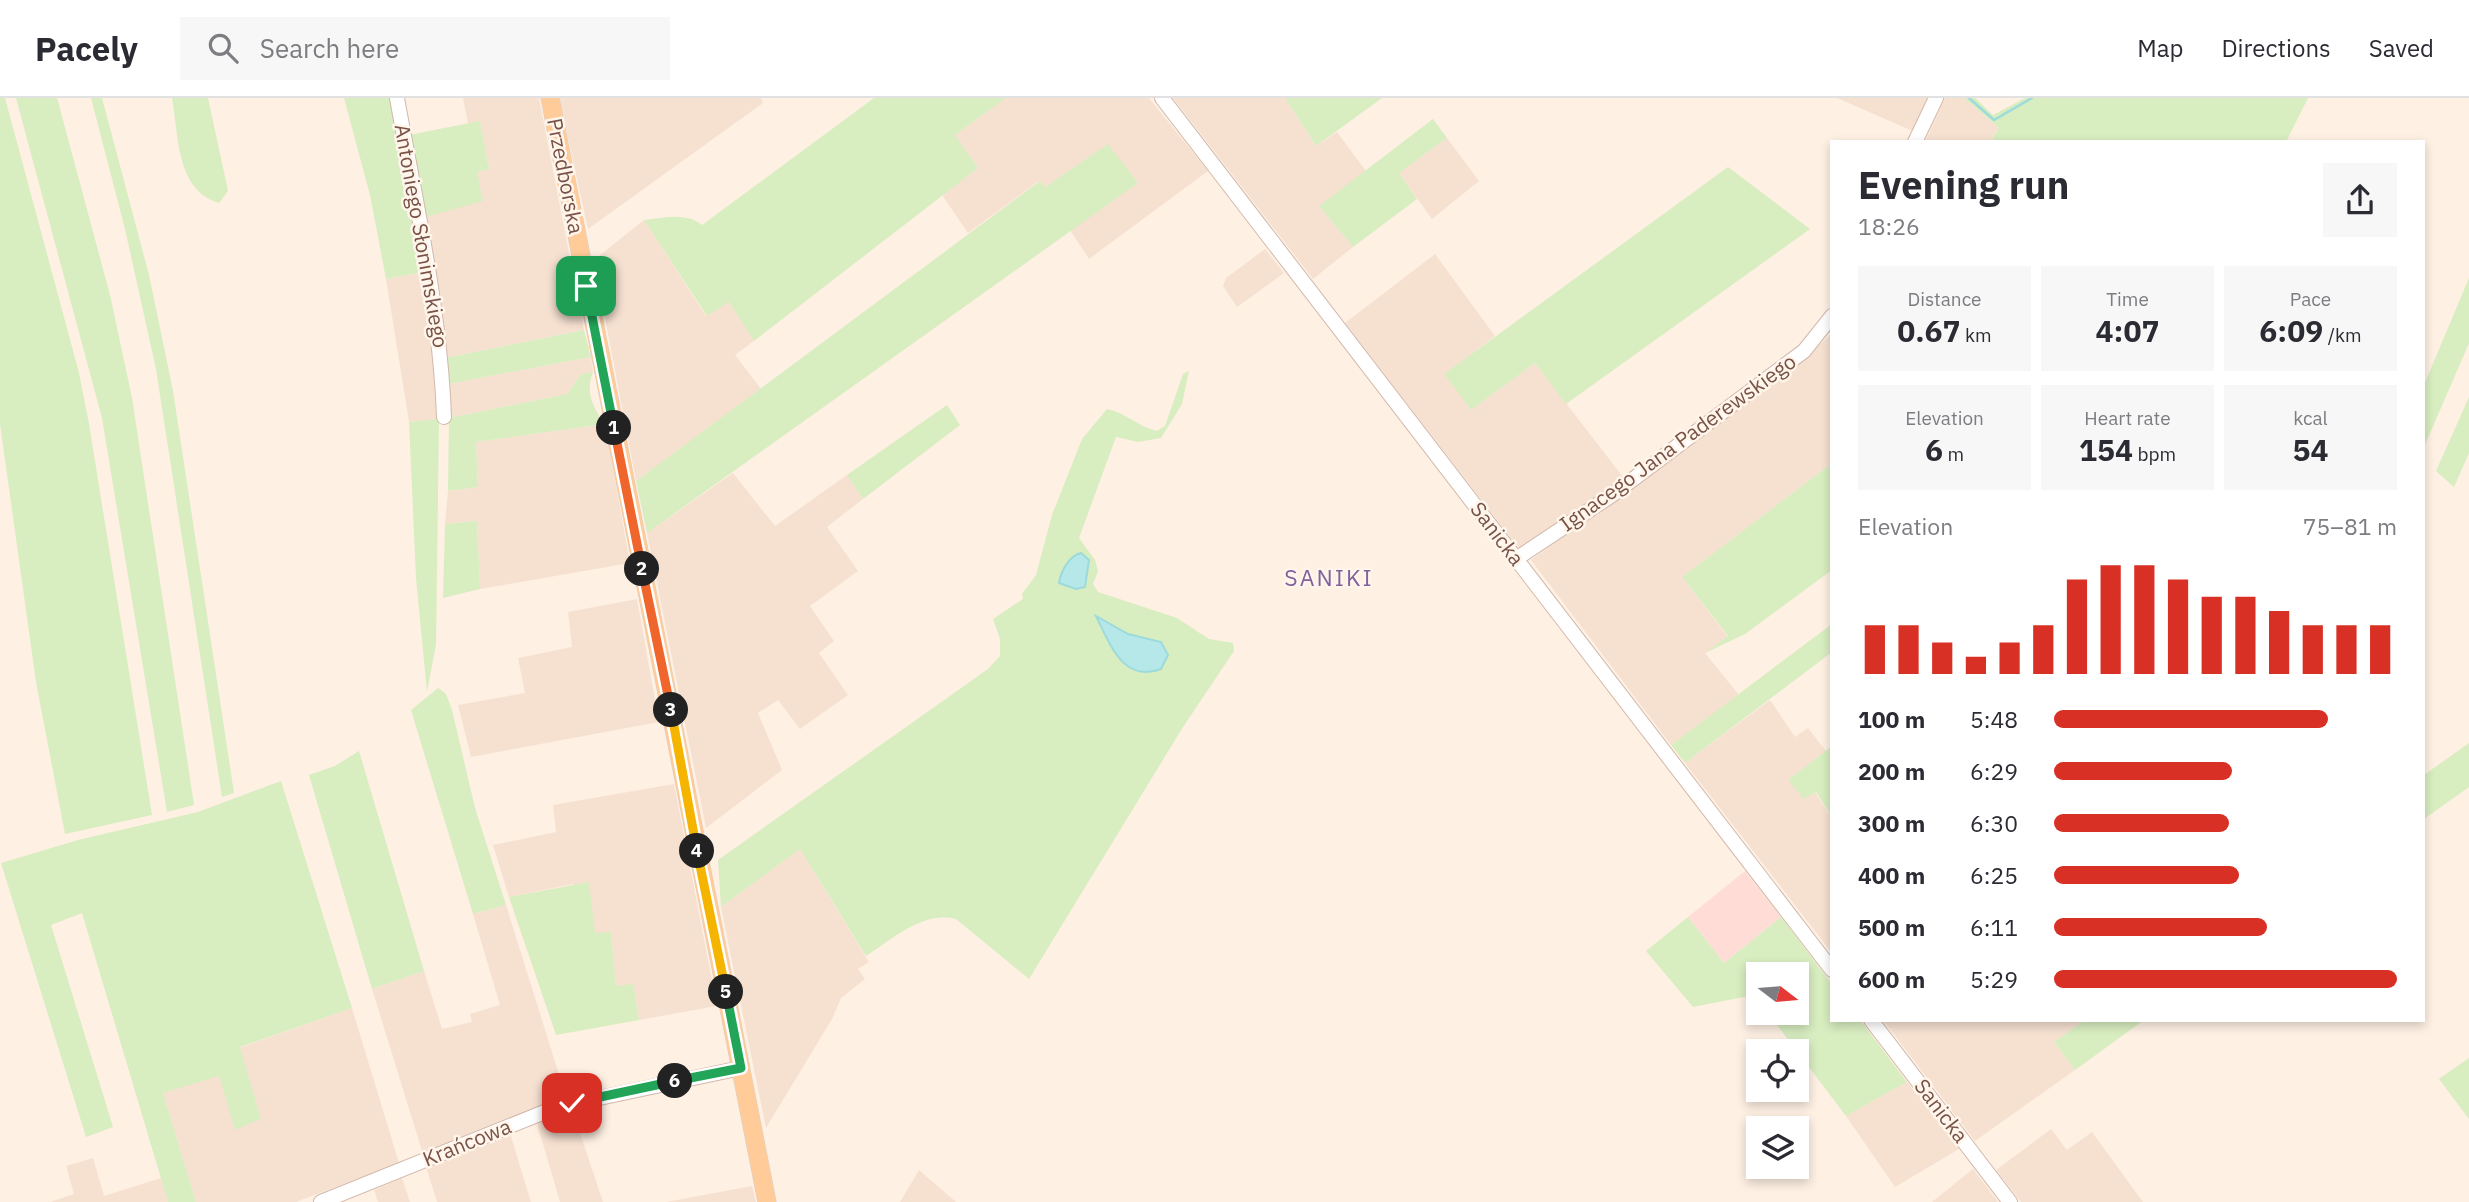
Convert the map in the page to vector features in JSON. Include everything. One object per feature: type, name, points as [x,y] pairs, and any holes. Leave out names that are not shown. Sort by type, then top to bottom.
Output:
[{"type":"main road","name":"Przedborska","points":[[550,98],[767,1202]]},
{"type":"street","name":"Antoniego Słonimskiego","points":[[397,98],[433,288],[442,359],[444,417]]},
{"type":"street","name":"Sanicka","points":[[1162,98],[1830,967]]},
{"type":"street","points":[[1916,140],[1936,98]]},
{"type":"street","name":"Ignacego Jana Paderewskiego","points":[[1516,559],[1612,495],[1804,351],[1830,318]]},
{"type":"street","name":"Sanicka","points":[[1873,1022],[2010,1202]]},
{"type":"street","name":"Krańcowa","points":[[321,1202],[557,1107],[741,1068]]},
{"type":"shaded area","points":[[463,98],[539,98],[584,330],[445,358],[422,218],[476,172],[489,169],[480,122],[468,124]]},
{"type":"shaded area","points":[[559,98],[761,98],[763,103],[588,229]]},
{"type":"shaded area","points":[[1006,98],[1149,98],[1208,171],[1089,259],[1070,230],[1138,183],[1045,188],[1039,181],[968,233],[942,195],[978,168],[955,135]]},
{"type":"shaded area","points":[[1173,98],[1285,98],[1316,146],[1337,132],[1366,171],[1319,206],[1353,247],[1313,279]]},
{"type":"shaded area","points":[[1837,98],[1931,98],[1915,132]]},
{"type":"shaded area","points":[[1945,98],[1964,98],[1999,128],[1992,137],[1995,140],[1926,140]]},
{"type":"shaded area","points":[[1447,138],[1479,181],[1432,219],[1399,173]]},
{"type":"shaded area","points":[[644,220],[706,316],[729,302],[754,341],[735,355],[761,389],[636,481],[594,260]]},
{"type":"shaded area","points":[[1265,249],[1284,273],[1237,307],[1223,286],[1226,278]]},
{"type":"shaded area","points":[[1435,254],[1495,336],[1445,374],[1471,410],[1535,363],[1623,477],[1521,551],[1345,323]]},
{"type":"shaded area","points":[[424,272],[439,419],[409,422],[386,279]]},
{"type":"shaded area","points":[[1830,336],[1830,465],[1682,577],[1728,637],[1705,653],[1739,695],[1671,745],[1531,560],[1778,379]]},
{"type":"shaded area","points":[[591,357],[593,372],[581,374],[567,394],[449,418],[448,384]]},
{"type":"shaded area","points":[[605,424],[630,563],[480,589],[477,521],[445,524],[448,491],[478,487],[476,442]]},
{"type":"shaded area","points":[[733,473],[775,526],[847,475],[863,499],[827,527],[858,571],[810,606],[834,641],[819,653],[848,695],[800,729],[778,700],[758,713],[782,770],[706,828],[647,533]]},
{"type":"shaded area","points":[[637,599],[659,722],[471,757],[458,705],[525,693],[518,658],[572,647],[568,612]]},
{"type":"shaded area","points":[[1770,700],[1795,737],[1808,728],[1826,751],[1788,780],[1815,792],[1830,813],[1830,950],[1685,763]]},
{"type":"shaded area","points":[[674,784],[717,1006],[639,1020],[633,985],[616,987],[611,932],[595,934],[573,884],[509,897],[493,845],[556,832],[553,805]]},
{"type":"shaded area","points":[[800,849],[869,962],[858,969],[865,979],[841,998],[832,1019],[766,1128],[721,907]]},
{"type":"shaded area","points":[[1745,871],[1781,917],[1724,963],[1688,917]]},
{"type":"shaded area","points":[[506,905],[567,1100],[423,1154],[372,989],[424,971],[442,1029],[472,1022],[470,1014],[500,1005],[473,914]]},
{"type":"shaded area","points":[[352,1008],[399,1163],[296,1202],[196,1202],[163,1093],[219,1075],[260,1120],[239,1048]]},
{"type":"shaded area","points":[[1885,1022],[2082,1022],[2054,1042],[2075,1070],[1975,1141]]},
{"type":"shaded area","points":[[1907,1082],[1959,1149],[1895,1187],[1846,1116]]},
{"type":"shaded area","points":[[572,1109],[603,1202],[560,1202],[536,1120]]},
{"type":"shaded area","points":[[2051,1129],[2067,1150],[2092,1132],[2143,1202],[2021,1202],[1996,1170]]},
{"type":"shaded area","points":[[510,1133],[531,1202],[437,1202],[426,1167]]},
{"type":"shaded area","points":[[93,1158],[104,1196],[161,1178],[168,1202],[50,1202],[74,1194],[66,1166]]},
{"type":"shaded area","points":[[1973,1169],[1998,1202],[1932,1202]]},
{"type":"shaded area","points":[[919,1170],[956,1202],[900,1202]]},
{"type":"shaded area","points":[[402,1178],[410,1202],[378,1202],[374,1190]]},
{"type":"shaded area","points":[[752,1186],[756,1202],[666,1202]]},
{"type":"green space","points":[[0,98],[5,98],[79,373],[152,815],[65,834],[36,682],[0,424]]},
{"type":"green space","points":[[16,98],[57,98],[110,295],[132,398],[194,805],[167,812],[102,418]]},
{"type":"green space","points":[[91,98],[102,98],[149,275],[173,391],[234,793],[222,797],[156,369],[125,229]]},
{"type":"green space","points":[[172,98],[208,98],[228,191],[219,203],[194,187],[187,174],[179,145]]},
{"type":"green space","points":[[344,98],[392,98],[424,272],[386,279],[370,195]]},
{"type":"green space","points":[[874,98],[1006,98],[955,135],[978,168],[754,341],[729,302],[707,316],[644,220],[682,217],[702,225]]},
{"type":"green space","points":[[1285,98],[1382,98],[1316,146]]},
{"type":"green space","points":[[1964,98],[1975,98],[1993,115],[2025,98],[2308,98],[2287,140],[1994,140],[1992,138],[1999,128]]},
{"type":"green space","points":[[1433,119],[1447,138],[1399,173],[1417,199],[1353,247],[1319,206]]},
{"type":"green space","points":[[480,121],[489,169],[477,172],[483,201],[422,218],[409,135]]},
{"type":"green space","points":[[1108,144],[1138,183],[647,533],[636,481],[1040,181],[1045,187]]},
{"type":"green space","points":[[1728,167],[1810,229],[1566,404],[1535,363],[1471,410],[1444,374]]},
{"type":"green space","points":[[2469,278],[2469,343],[2425,445],[2425,383]]},
{"type":"green space","points":[[584,330],[591,357],[448,384],[445,358]]},
{"type":"green space","points":[[1189,371],[1182,404],[1161,438],[1138,442],[1116,437],[1079,538],[1095,560],[1098,571],[1093,584],[1098,592],[1177,618],[1209,639],[1233,643],[1234,651],[1183,727],[1029,979],[956,919],[931,919],[920,923],[866,956],[800,849],[721,907],[718,860],[988,669],[1000,656],[1000,639],[993,619],[1023,599],[1022,594],[1036,575],[1052,515],[1082,439],[1107,409],[1150,429],[1157,431],[1165,426],[1183,374]]},
{"type":"green space","points":[[593,372],[590,393],[605,424],[476,442],[478,487],[448,491],[449,418],[567,394],[581,374]]},
{"type":"green space","points":[[2469,397],[2469,453],[2454,487],[2436,471]]},
{"type":"green space","points":[[947,405],[960,425],[863,499],[847,475]]},
{"type":"green space","points":[[439,419],[436,644],[427,692],[416,578],[409,422]]},
{"type":"green space","points":[[1830,465],[1830,571],[1745,634],[1705,653],[1728,636],[1682,577]]},
{"type":"green space","points":[[477,521],[480,589],[443,598],[445,524]]},
{"type":"green space","points":[[1830,626],[1830,654],[1685,763],[1671,745]]},
{"type":"green space","points":[[438,688],[446,694],[452,710],[475,808],[506,905],[473,914],[411,710]]},
{"type":"green space","points":[[2469,743],[2469,787],[2425,818],[2425,774]]},
{"type":"green space","points":[[1830,748],[1830,814],[1816,792],[1804,799],[1788,780]]},
{"type":"green space","points":[[359,751],[424,971],[372,989],[309,775],[335,766]]},
{"type":"green space","points":[[281,781],[352,1008],[240,1047],[261,1119],[235,1130],[219,1076],[163,1093],[196,1202],[168,1202],[82,913],[51,925],[113,1127],[86,1137],[1,863],[78,840],[198,812]]},
{"type":"green space","points":[[589,882],[595,933],[611,932],[616,986],[633,984],[639,1020],[556,1035],[509,897]]},
{"type":"green space","points":[[1688,917],[1724,963],[1781,917],[1830,981],[1830,1022],[1862,1022],[1907,1082],[1846,1116],[1809,1067],[1809,1039],[1788,1039],[1778,1026],[1810,1026],[1810,962],[1746,962],[1746,997],[1693,1007],[1646,951]]},
{"type":"green space","points":[[2082,1022],[2141,1022],[2075,1070],[2054,1042]]},
{"type":"green space","points":[[2469,1058],[2469,1119],[2439,1079]]},
{"type":"water","points":[[1081,553],[1089,560],[1085,587],[1076,589],[1059,583],[1066,565]]},
{"type":"water","points":[[1096,616],[1128,634],[1161,642],[1168,655],[1161,669],[1136,671],[1127,665],[1112,648]]},
{"type":"waterway","points":[[1969,98],[1994,120],[2032,98]]},
{"type":"district","name":"SANIKI","points":[[1329,578]]},
{"type":"route","points":[[572,1103],[741,1068],[586,286]]}]
